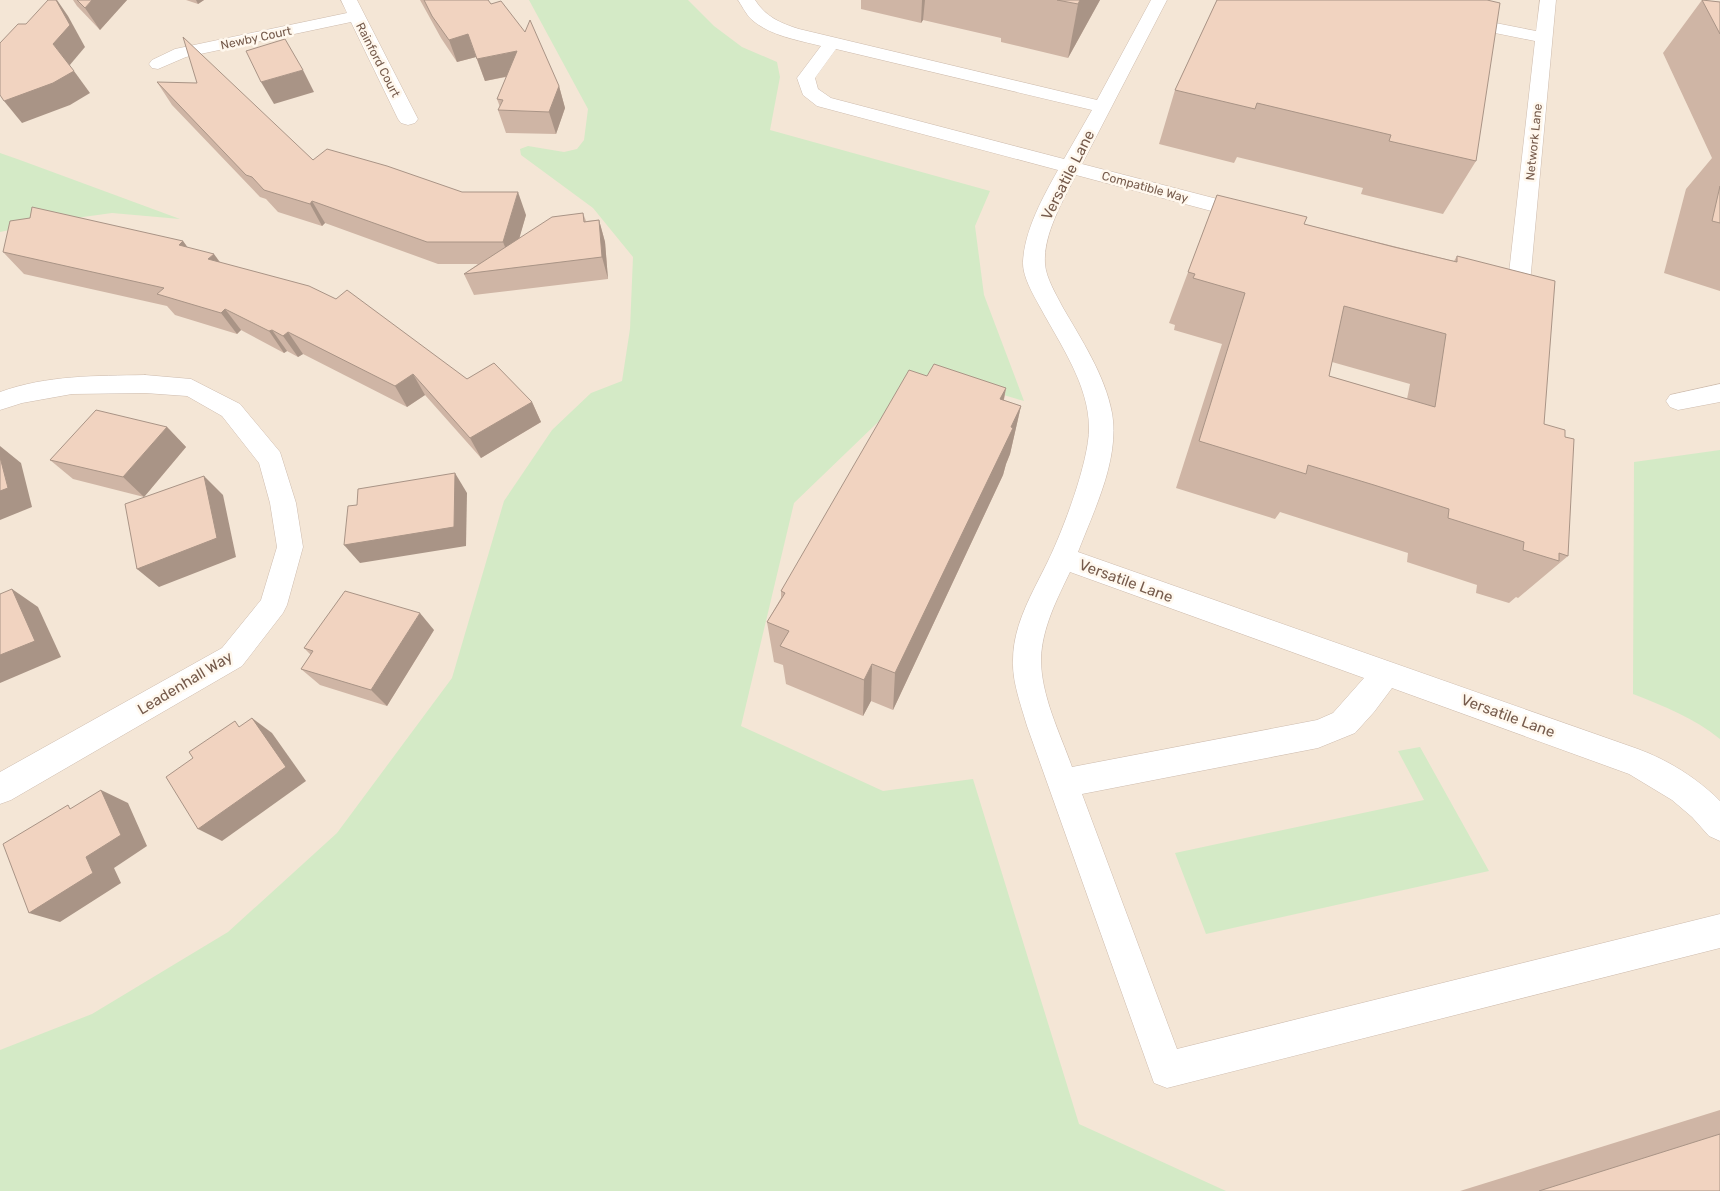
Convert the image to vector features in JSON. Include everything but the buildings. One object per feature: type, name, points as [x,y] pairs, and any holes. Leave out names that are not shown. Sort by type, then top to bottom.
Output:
[{"type":"street","points":[[746,0],[756,14],[774,26],[832,43],[1103,107]]},
{"type":"street","name":"Versatile Lane","points":[[1159,0],[1071,168],[1041,230],[1036,246],[1034,265],[1042,287],[1090,384],[1100,414],[1102,428],[1102,441],[1094,471],[1063,558],[1638,763],[1683,789],[1701,804],[1720,825]]},
{"type":"street","name":"Network Lane","points":[[1472,271],[1520,283],[1548,0]]},
{"type":"street","name":"Newby Court","points":[[158,64],[181,53],[352,8]]},
{"type":"street","name":"Rainford Court","points":[[352,8],[408,119]]},
{"type":"street","points":[[1442,17],[1544,38]]},
{"type":"street","name":"Compatible Way","points":[[832,43],[806,78],[810,91],[824,102],[1271,220]]},
{"type":"street","name":"Leadenhall Way","points":[[0,401],[20,394],[72,385],[145,384],[191,388],[231,410],[271,459],[283,503],[290,547],[273,606],[232,658],[0,789]]},
{"type":"street","points":[[1678,401],[1720,393]]},
{"type":"street","points":[[1063,558],[1043,599],[1031,630],[1027,660],[1031,687],[1042,726],[1167,1070],[1720,931]]},
{"type":"street","points":[[1064,783],[1318,734],[1344,723],[1364,702],[1386,673]]},
{"type":"shaded area","points":[[0,0],[1720,0],[1720,1191],[0,1191]]},
{"type":"green space","points":[[529,0],[688,0],[714,26],[742,47],[777,62],[780,77],[770,130],[990,191],[975,226],[984,295],[1024,401],[929,373],[794,503],[741,726],[883,791],[973,779],[1079,1124],[1226,1191],[0,1191],[0,1050],[92,1014],[228,932],[337,833],[452,678],[504,501],[552,430],[591,393],[622,381],[630,329],[633,257],[593,208],[521,155],[520,149],[528,146],[564,152],[577,149],[584,140],[588,109]]},
{"type":"green space","points":[[0,153],[180,219],[112,213],[47,222],[0,232]]},
{"type":"green space","points":[[1720,450],[1720,739],[1689,719],[1633,694],[1634,462]]},
{"type":"green space","points":[[1420,747],[1489,871],[1206,934],[1175,853],[1424,800],[1398,751]]}]
